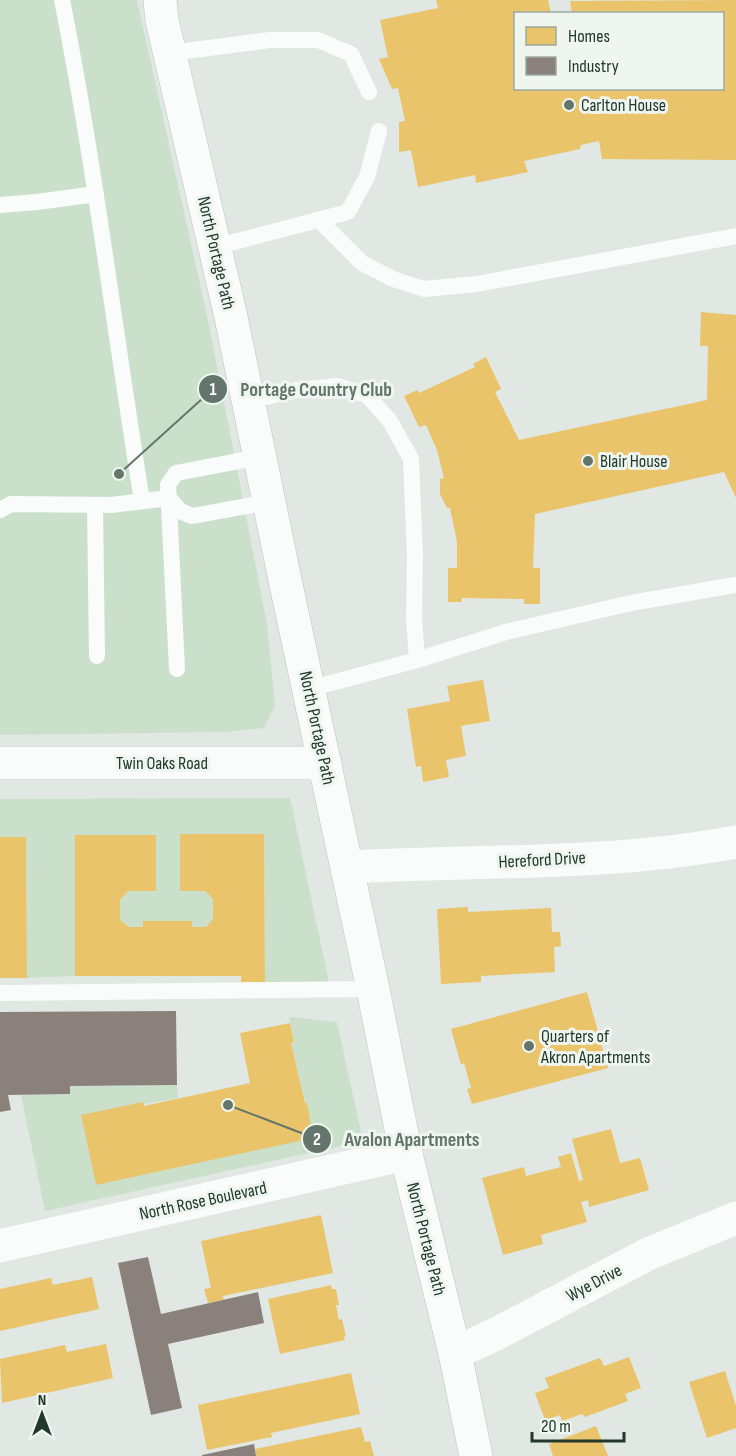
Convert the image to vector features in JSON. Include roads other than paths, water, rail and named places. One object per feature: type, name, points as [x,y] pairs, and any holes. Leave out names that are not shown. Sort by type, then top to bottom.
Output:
[{"type":"main road","name":"North Portage Path","points":[[160,0],[260,457],[406,1155],[455,1353],[476,1456]]},
{"type":"main road","name":"Twin Oaks Road","points":[[0,764],[325,763]]},
{"type":"main road","name":"Hereford Drive","points":[[347,867],[548,862],[653,853],[736,842]]},
{"type":"main road","name":"North Rose Boulevard","points":[[0,1246],[406,1155]]},
{"type":"main road","name":"Wye Drive","points":[[455,1353],[496,1334],[648,1254],[736,1218]]},
{"type":"lane","points":[[62,0],[96,194],[142,501]]},
{"type":"lane","points":[[170,53],[270,40],[318,40],[351,54],[369,92]]},
{"type":"lane","points":[[215,247],[348,212],[367,177],[379,130]]},
{"type":"lane","points":[[0,205],[96,194]]},
{"type":"lane","points":[[319,220],[362,263],[393,279],[424,289],[477,284],[736,236]]},
{"type":"lane","points":[[248,402],[297,390],[337,386],[367,395],[390,421],[411,459],[417,660]]},
{"type":"lane","points":[[177,669],[168,485],[176,473],[260,457]]},
{"type":"lane","points":[[0,510],[12,504],[111,505],[169,498]]},
{"type":"lane","points":[[169,498],[180,511],[192,516],[269,502]]},
{"type":"lane","points":[[95,505],[97,656]]},
{"type":"lane","points":[[309,689],[417,660],[506,632],[631,603],[736,585]]},
{"type":"lane","points":[[0,993],[373,989]]},
{"type":"place","name":"Carlton House","points":[[569,105]]},
{"type":"place","name":"Blair House","points":[[588,461]]},
{"type":"place","name":"Portage Country Club","points":[[119,474]]},
{"type":"place","name":"Quarters of Akron Apartments","points":[[529,1046]]},
{"type":"place","name":"Avalon Apartments","points":[[228,1105]]}]
